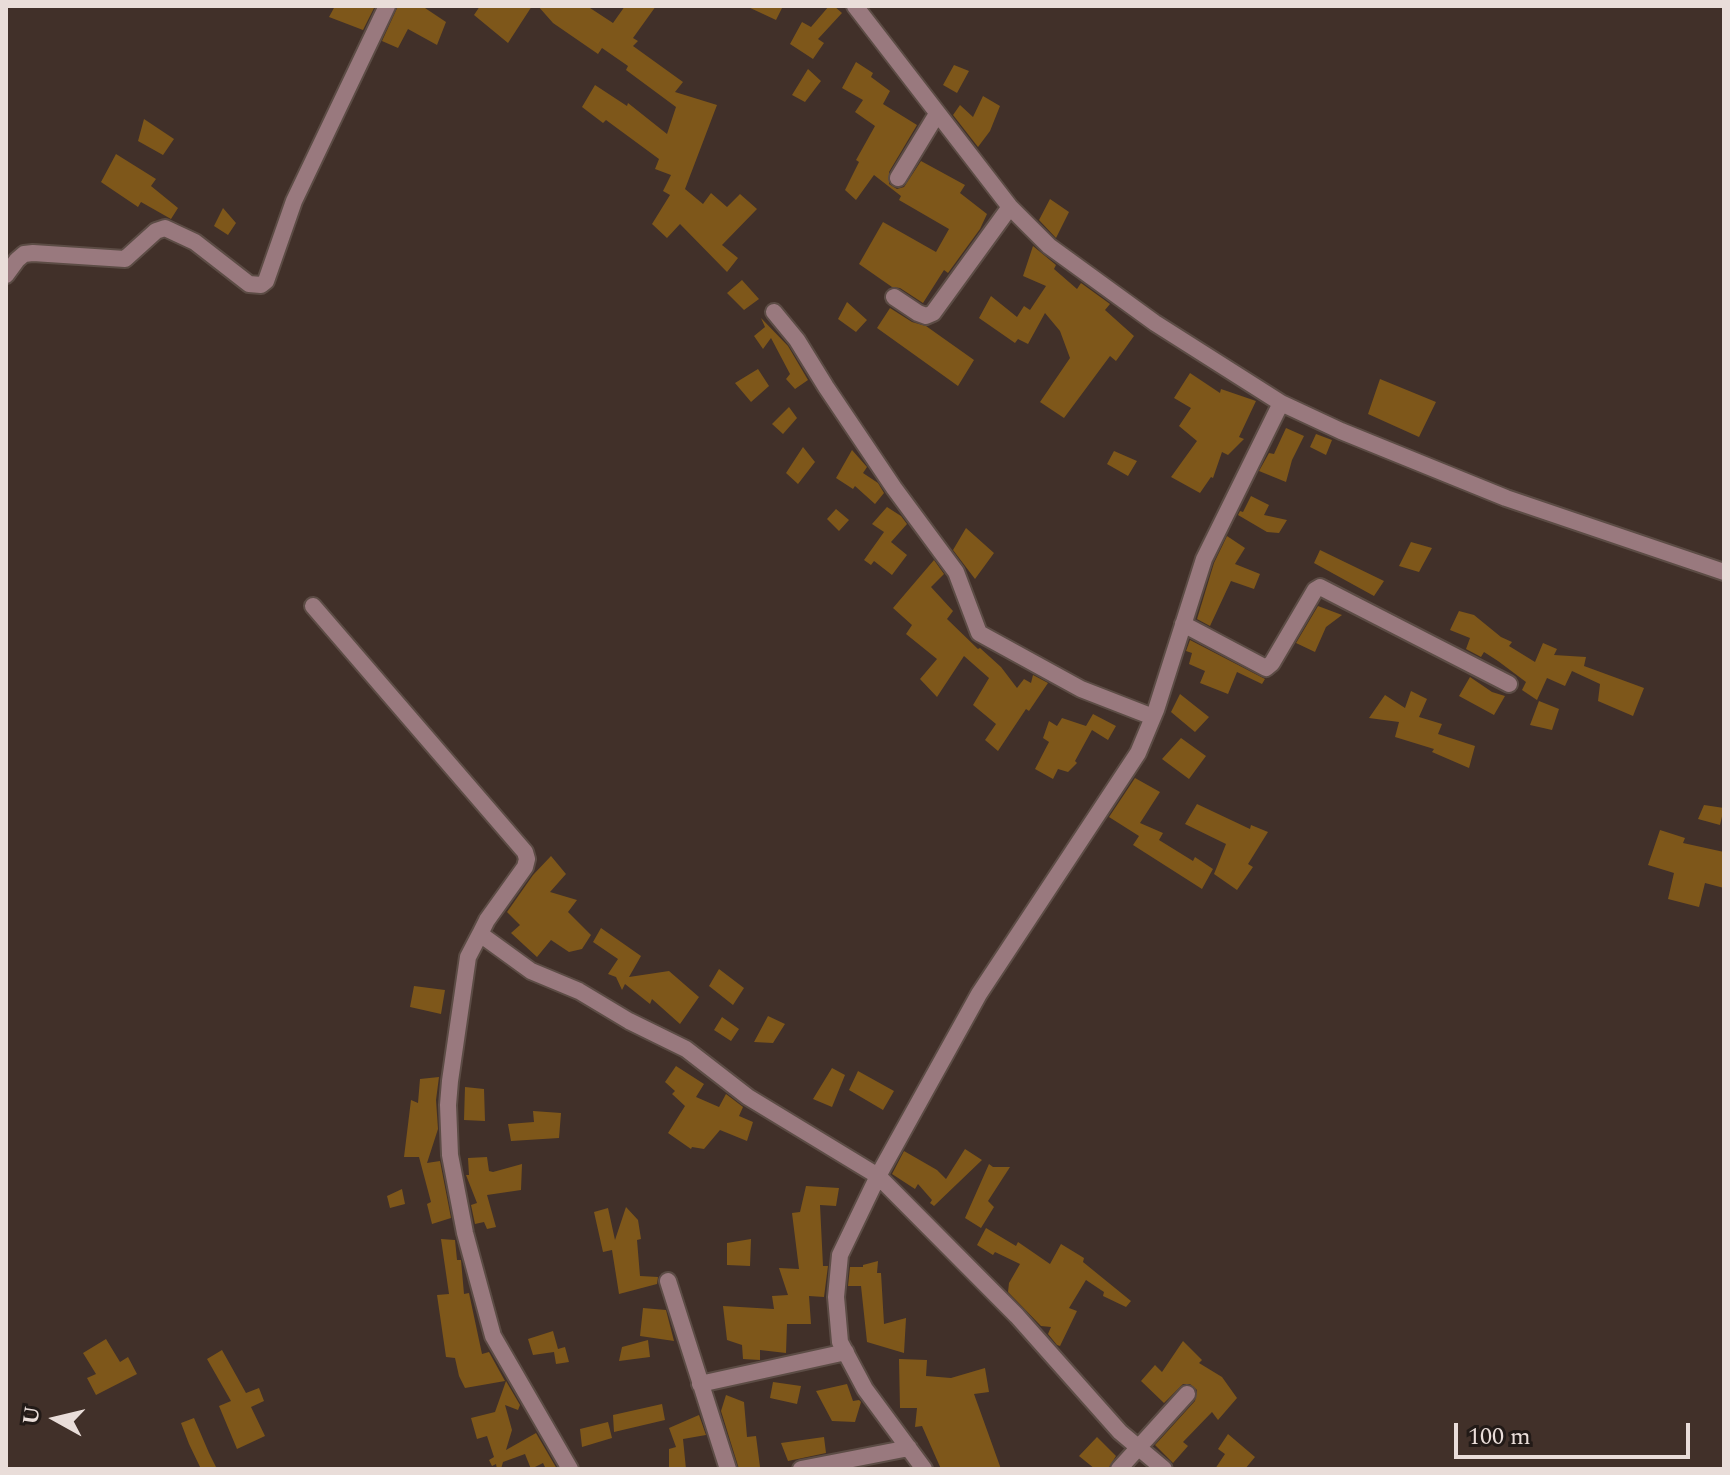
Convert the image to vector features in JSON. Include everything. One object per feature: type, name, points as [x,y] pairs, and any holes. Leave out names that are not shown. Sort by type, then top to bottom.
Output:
[{"type":"street","points":[[6,275],[24,254],[125,259],[156,231],[165,228],[195,242],[249,284],[261,285],[266,281],[294,201],[387,6]]},
{"type":"street","points":[[855,6],[1010,207],[1049,246],[1155,323],[1281,403],[1341,431],[1506,498],[1724,572]]},
{"type":"street","points":[[898,178],[937,114]]},
{"type":"street","points":[[894,297],[918,313],[926,316],[933,313],[1010,207]]},
{"type":"street","points":[[774,312],[797,340],[885,475],[956,572],[979,633],[1081,689],[1153,717]]},
{"type":"street","points":[[924,1469],[865,1389],[840,1342],[836,1297],[840,1255],[878,1176],[979,994],[1127,771],[1153,717],[1208,547],[1281,403]]},
{"type":"street","points":[[1183,624],[1266,668],[1272,663],[1315,590],[1320,587],[1509,684]]},
{"type":"street","points":[[313,606],[525,852],[525,867],[487,920],[468,957],[450,1081],[450,1155],[465,1233],[493,1336],[570,1469]]},
{"type":"street","points":[[480,934],[531,971],[579,991],[629,1021],[686,1049],[748,1097],[878,1176],[1017,1316],[1087,1398],[1164,1469]]},
{"type":"street","points":[[668,1281],[728,1469]]},
{"type":"street","points":[[700,1384],[846,1352]]},
{"type":"street","points":[[1119,1469],[1187,1394]]},
{"type":"street","points":[[801,1469],[909,1448]]},
{"type":"building","points":[[335,6],[375,6],[363,30],[329,17]]},
{"type":"building","points":[[398,6],[422,6],[446,22],[437,45],[408,29],[398,48],[382,41]]},
{"type":"building","points":[[480,6],[532,6],[508,43],[474,15]]},
{"type":"building","points":[[538,6],[587,6],[613,23],[625,6],[656,6],[633,38],[638,41],[633,46],[683,82],[675,92],[717,105],[685,189],[703,204],[711,193],[727,207],[740,194],[757,209],[722,245],[738,258],[727,272],[680,224],[667,238],[652,224],[670,195],[663,191],[671,175],[655,169],[659,159],[606,120],[603,123],[582,107],[595,85],[627,106],[628,103],[667,134],[676,107],[602,48],[598,54],[553,23]]},
{"type":"building","points":[[746,6],[783,6],[776,20]]},
{"type":"building","points":[[829,6],[842,13],[818,39],[824,43],[813,59],[790,44],[802,22],[811,27]]},
{"type":"building","points":[[856,62],[873,73],[871,77],[890,91],[883,104],[917,125],[889,172],[889,184],[897,189],[904,187],[921,161],[965,185],[960,193],[987,214],[980,229],[948,273],[944,270],[923,303],[900,288],[892,287],[859,264],[883,222],[936,252],[949,229],[899,200],[901,196],[874,175],[856,200],[845,190],[859,162],[856,160],[875,126],[855,112],[863,100],[842,88]]},
{"type":"building","points":[[954,65],[969,71],[957,93],[943,85]]},
{"type":"building","points":[[808,69],[821,81],[805,102],[792,95]]},
{"type":"building","points":[[983,96],[1000,106],[990,131],[978,147],[953,115],[960,105],[973,117]]},
{"type":"building","points":[[144,119],[174,139],[163,155],[138,141]]},
{"type":"building","points":[[116,154],[156,179],[151,186],[178,208],[171,219],[141,202],[138,207],[101,182]]},
{"type":"building","points":[[1050,199],[1069,212],[1056,238],[1039,220]]},
{"type":"building","points":[[223,208],[236,223],[228,235],[214,226]]},
{"type":"building","points":[[1033,246],[1056,265],[1054,269],[1077,289],[1081,283],[1110,304],[1105,310],[1134,336],[1116,361],[1110,356],[1064,418],[1040,402],[1070,358],[1060,331],[1045,313],[1028,344],[1018,339],[1015,343],[979,318],[991,296],[1017,317],[1024,306],[1030,310],[1046,286],[1023,276]]},
{"type":"building","points":[[742,280],[759,299],[744,310],[727,293]]},
{"type":"building","points":[[847,302],[867,320],[856,332],[838,319]]},
{"type":"building","points":[[890,308],[912,322],[926,326],[974,360],[958,386],[877,328]]},
{"type":"building","points":[[761,318],[788,346],[808,380],[795,389],[786,379],[790,374],[771,338],[763,349],[754,336],[765,327]]},
{"type":"building","points":[[758,369],[769,386],[751,402],[735,383]]},
{"type":"building","points":[[1190,373],[1220,393],[1221,389],[1256,401],[1239,437],[1244,439],[1228,455],[1222,452],[1213,478],[1200,493],[1171,477],[1197,441],[1179,426],[1191,408],[1174,398]]},
{"type":"building","points":[[1380,379],[1436,402],[1419,437],[1368,414]]},
{"type":"building","points":[[789,407],[797,418],[783,434],[772,424]]},
{"type":"building","points":[[1286,428],[1304,436],[1292,460],[1286,482],[1259,471],[1269,453],[1274,454]]},
{"type":"building","points":[[1316,434],[1332,440],[1326,455],[1310,447]]},
{"type":"building","points":[[803,447],[815,462],[798,484],[786,473]]},
{"type":"building","points":[[852,450],[867,467],[863,473],[878,483],[884,493],[875,504],[855,486],[853,489],[836,478]]},
{"type":"building","points":[[1114,451],[1137,461],[1128,476],[1107,464]]},
{"type":"building","points":[[1251,496],[1269,505],[1264,515],[1287,520],[1279,533],[1267,532],[1238,515],[1240,511],[1243,512]]},
{"type":"building","points":[[887,507],[907,524],[891,542],[907,555],[892,575],[874,561],[871,565],[864,560],[884,532],[872,524]]},
{"type":"building","points":[[836,509],[849,520],[839,531],[827,519]]},
{"type":"building","points":[[966,528],[994,553],[975,579],[953,550]]},
{"type":"building","points":[[1227,536],[1245,548],[1235,564],[1260,574],[1254,589],[1231,581],[1210,626],[1197,619],[1214,563]]},
{"type":"building","points":[[1411,542],[1432,548],[1419,572],[1399,566]]},
{"type":"building","points":[[1320,550],[1384,581],[1374,596],[1314,563]]},
{"type":"building","points":[[934,560],[944,574],[931,587],[953,611],[947,619],[1001,667],[1017,688],[1024,679],[1031,683],[1033,675],[1048,683],[998,751],[985,740],[996,724],[973,705],[989,678],[964,656],[937,697],[920,679],[937,659],[906,634],[912,625],[893,608]]},
{"type":"building","points":[[1318,606],[1342,615],[1326,627],[1315,652],[1296,643]]},
{"type":"building","points":[[1459,611],[1474,615],[1512,642],[1509,646],[1535,662],[1543,643],[1557,649],[1554,655],[1586,657],[1584,666],[1644,688],[1633,716],[1598,701],[1600,684],[1572,671],[1565,686],[1547,678],[1537,700],[1522,690],[1526,682],[1498,661],[1484,652],[1481,657],[1466,649],[1470,638],[1450,630]]},
{"type":"building","points":[[1190,640],[1265,679],[1262,684],[1237,672],[1228,694],[1200,683],[1205,671],[1189,664],[1192,653],[1186,651]]},
{"type":"building","points":[[1470,677],[1492,692],[1505,696],[1494,715],[1459,696]]},
{"type":"building","points":[[1411,691],[1427,699],[1419,717],[1442,724],[1438,734],[1475,746],[1469,768],[1432,752],[1434,749],[1395,737],[1399,722],[1369,718],[1385,695],[1405,708]]},
{"type":"building","points":[[1180,694],[1209,717],[1195,732],[1171,712]]},
{"type":"building","points":[[1539,701],[1559,709],[1552,730],[1530,725]]},
{"type":"building","points":[[1093,714],[1116,726],[1108,740],[1092,730],[1075,761],[1077,763],[1068,772],[1058,769],[1053,779],[1035,769],[1049,742],[1043,738],[1049,721],[1057,726],[1062,718],[1086,726]]},
{"type":"building","points":[[1181,738],[1206,756],[1189,779],[1162,759]]},
{"type":"building","points":[[1135,778],[1160,792],[1140,823],[1163,833],[1159,840],[1193,861],[1195,857],[1213,869],[1202,889],[1133,845],[1139,836],[1109,817]]},
{"type":"building","points":[[1197,804],[1250,829],[1251,825],[1268,832],[1248,864],[1253,867],[1237,890],[1214,874],[1226,844],[1185,824]]},
{"type":"building","points":[[1704,805],[1724,808],[1720,825],[1698,819]]},
{"type":"building","points":[[1660,830],[1685,838],[1683,843],[1724,852],[1724,888],[1705,883],[1699,907],[1668,899],[1674,873],[1648,865]]},
{"type":"building","points":[[551,856],[566,874],[550,892],[577,900],[568,912],[591,935],[582,949],[569,952],[551,940],[537,957],[511,933],[520,925],[507,912],[533,875]]},
{"type":"building","points":[[601,928],[641,956],[629,977],[669,971],[699,997],[680,1024],[652,999],[650,1004],[625,984],[622,990],[616,977],[608,974],[618,959],[593,942]]},
{"type":"building","points":[[719,969],[744,988],[733,1005],[709,986]]},
{"type":"building","points":[[414,986],[445,990],[441,1014],[410,1007]]},
{"type":"building","points":[[768,1016],[785,1024],[773,1043],[754,1042]]},
{"type":"building","points":[[722,1017],[739,1029],[731,1041],[714,1030]]},
{"type":"building","points":[[676,1066],[704,1084],[696,1097],[719,1107],[726,1094],[743,1107],[739,1116],[753,1122],[747,1141],[720,1130],[704,1149],[691,1149],[668,1133],[685,1106],[665,1082]]},
{"type":"building","points":[[832,1068],[845,1075],[832,1107],[813,1099]]},
{"type":"building","points":[[858,1071],[894,1091],[883,1110],[849,1090]]},
{"type":"building","points":[[439,1077],[436,1100],[438,1129],[427,1163],[440,1161],[451,1218],[432,1224],[427,1204],[431,1202],[419,1157],[404,1157],[411,1100],[418,1103],[420,1079]]},
{"type":"building","points":[[465,1087],[484,1089],[485,1121],[464,1120]]},
{"type":"building","points":[[533,1111],[561,1113],[559,1138],[511,1141],[508,1124],[534,1122]]},
{"type":"building","points":[[965,1149],[982,1160],[934,1206],[918,1184],[915,1189],[892,1174],[904,1151],[937,1170],[946,1179]]},
{"type":"building","points":[[487,1157],[489,1171],[493,1172],[522,1164],[521,1190],[487,1195],[496,1227],[487,1229],[484,1222],[475,1224],[471,1205],[477,1203],[466,1175],[469,1175],[468,1158]]},
{"type":"building","points":[[989,1164],[993,1167],[1010,1167],[988,1201],[994,1207],[981,1228],[965,1218]]},
{"type":"building","points":[[806,1186],[839,1188],[836,1206],[820,1205],[823,1266],[828,1266],[824,1297],[809,1296],[811,1324],[787,1324],[786,1353],[760,1350],[760,1360],[743,1359],[742,1345],[727,1340],[723,1306],[774,1309],[772,1296],[788,1295],[779,1268],[799,1269],[792,1213],[800,1212]]},
{"type":"building","points":[[402,1189],[405,1204],[390,1208],[387,1196]]},
{"type":"building","points":[[626,1207],[638,1220],[640,1276],[658,1277],[657,1284],[619,1294],[612,1250],[603,1252],[594,1212],[608,1208],[615,1240]]},
{"type":"building","points":[[986,1228],[1016,1246],[1018,1242],[1050,1264],[1061,1244],[1084,1258],[1083,1262],[1131,1301],[1126,1307],[1103,1296],[1104,1292],[1086,1280],[1069,1308],[1077,1311],[1060,1346],[1057,1345],[1048,1334],[1051,1327],[1041,1326],[1008,1292],[1009,1283],[1020,1264],[995,1252],[993,1255],[977,1245]]},
{"type":"building","points":[[441,1239],[455,1240],[457,1260],[461,1260],[464,1294],[469,1293],[482,1354],[489,1352],[505,1381],[465,1388],[455,1358],[446,1357],[437,1295],[449,1294]]},
{"type":"building","points":[[751,1239],[750,1266],[727,1265],[727,1243]]},
{"type":"building","points":[[878,1261],[884,1324],[906,1318],[904,1353],[867,1342],[861,1286],[848,1286],[850,1267],[863,1267]]},
{"type":"building","points":[[643,1308],[666,1310],[674,1341],[640,1336]]},
{"type":"building","points":[[553,1331],[558,1349],[565,1347],[569,1362],[556,1364],[554,1352],[533,1355],[528,1339]]},
{"type":"building","points":[[106,1339],[120,1362],[128,1357],[137,1374],[96,1395],[87,1378],[96,1374],[83,1353]]},
{"type":"building","points":[[648,1340],[650,1357],[619,1361],[622,1347]]},
{"type":"building","points":[[1183,1341],[1202,1360],[1199,1363],[1222,1377],[1237,1398],[1218,1420],[1212,1412],[1183,1442],[1188,1446],[1173,1463],[1155,1445],[1195,1401],[1197,1390],[1190,1384],[1183,1384],[1164,1403],[1141,1381],[1155,1365],[1162,1372]]},
{"type":"building","points":[[222,1350],[246,1393],[259,1388],[264,1401],[251,1407],[265,1436],[237,1449],[219,1406],[231,1401],[207,1359]]},
{"type":"building","points":[[899,1359],[927,1360],[926,1376],[951,1378],[985,1368],[989,1392],[974,1394],[1001,1469],[941,1469],[922,1426],[915,1427],[917,1408],[900,1408]]},
{"type":"building","points":[[506,1381],[520,1405],[518,1410],[505,1405],[512,1430],[506,1450],[536,1433],[557,1469],[546,1469],[543,1463],[531,1469],[525,1454],[503,1462],[501,1469],[497,1469],[496,1464],[492,1466],[489,1460],[494,1457],[487,1436],[477,1439],[471,1418],[495,1412]]},
{"type":"building","points":[[773,1382],[801,1386],[797,1404],[770,1398]]},
{"type":"building","points":[[847,1384],[853,1401],[861,1402],[855,1422],[832,1421],[816,1391]]},
{"type":"building","points":[[726,1395],[744,1402],[747,1437],[756,1436],[760,1467],[739,1469],[721,1411]]},
{"type":"building","points":[[662,1404],[665,1420],[614,1432],[613,1415]]},
{"type":"building","points":[[699,1415],[706,1435],[683,1439],[686,1469],[669,1469],[669,1449],[676,1447],[669,1428]]},
{"type":"building","points":[[194,1418],[217,1469],[201,1469],[189,1444],[181,1423]]},
{"type":"building","points":[[608,1422],[612,1438],[582,1447],[580,1429]]},
{"type":"building","points":[[1228,1434],[1255,1457],[1245,1469],[1215,1469],[1225,1454],[1218,1449]]},
{"type":"building","points":[[824,1437],[826,1453],[788,1461],[781,1443]]},
{"type":"building","points":[[1097,1437],[1116,1456],[1108,1469],[1095,1469],[1079,1456]]}]
